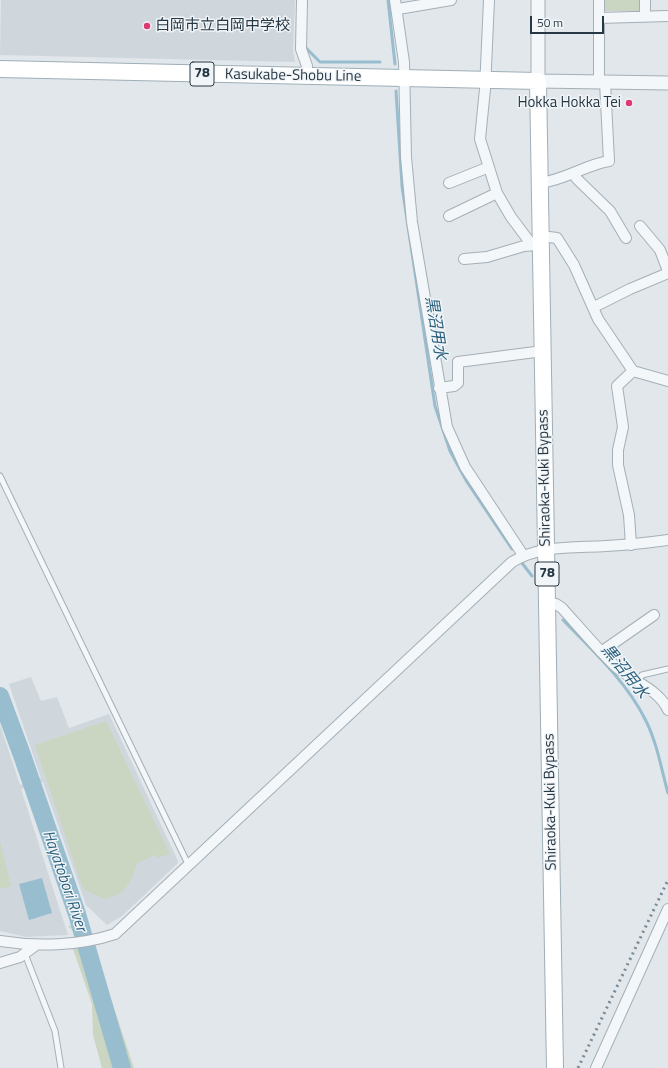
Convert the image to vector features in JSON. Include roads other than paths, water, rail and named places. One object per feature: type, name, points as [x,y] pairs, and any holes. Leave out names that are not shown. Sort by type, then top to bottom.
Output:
[{"type":"main road","name":"Kasukabe-Shobu Line","points":[[0,69],[538,81]]},
{"type":"main road","name":"Shiraoka-Kuki Bypass","points":[[538,81],[540,183],[538,242],[543,351],[555,1068]]},
{"type":"street","points":[[302,0],[301,49],[307,66],[307,76]]},
{"type":"street","points":[[451,0],[396,4],[405,78],[406,157],[412,215],[439,388],[447,427],[464,467],[523,555]]},
{"type":"street","points":[[489,0],[480,139],[497,193],[511,217],[538,242]]},
{"type":"street","points":[[538,0],[538,81],[668,83]]},
{"type":"street","points":[[540,183],[552,182],[597,163],[609,161],[602,82],[599,0]]},
{"type":"street","points":[[645,0],[645,16]]},
{"type":"street","points":[[599,18],[668,16]]},
{"type":"street","points":[[449,183],[489,167]]},
{"type":"street","points":[[574,173],[577,179],[610,211],[626,238]]},
{"type":"street","points":[[449,216],[497,193]]},
{"type":"street","points":[[594,307],[668,272],[660,250],[640,226]]},
{"type":"street","points":[[464,260],[487,257],[557,238],[574,265],[594,307],[598,319],[633,371],[668,381]]},
{"type":"street","points":[[439,388],[454,386],[458,383],[458,362],[543,351]]},
{"type":"street","points":[[631,545],[629,515],[618,465],[618,450],[623,427],[617,386],[633,371]]},
{"type":"street","points":[[0,941],[36,945],[93,941],[115,934],[506,567],[523,555],[547,551],[631,545],[668,540]]},
{"type":"street","points":[[548,602],[556,604],[562,608],[616,667],[638,681],[665,703],[668,710]]},
{"type":"street","points":[[601,652],[654,615]]},
{"type":"street","points":[[596,1068],[668,909]]},
{"type":"street","points":[[0,963],[10,961],[25,954],[36,945]]},
{"type":"lane","points":[[0,476],[188,864]]},
{"type":"lane","points":[[638,681],[642,675],[668,669]]},
{"type":"lane","points":[[25,954],[55,1031],[61,1068]]},
{"type":"water","points":[[42,878],[52,913],[29,920],[19,884]]},
{"type":"waterway","name":"黒沼用水","points":[[388,0],[395,64]]},
{"type":"waterway","points":[[304,46],[320,62],[380,62]]},
{"type":"waterway","name":"黒沼用水","points":[[396,91],[402,186],[435,406],[450,451],[467,482],[512,549]]},
{"type":"waterway","name":"黒沼用水","points":[[522,563],[532,576]]},
{"type":"waterway","name":"黒沼用水","points":[[563,620],[608,666],[637,705],[653,737],[668,793]]},
{"type":"waterway","name":"Hayatobori River","points":[[0,696],[77,914],[122,1068]]},
{"type":"railway","points":[[578,1068],[668,880]]},
{"type":"place","name":"白岡市立白岡中学校","points":[[147,26]]},
{"type":"place","name":"Hokka Hokka Tei","points":[[629,103]]}]
